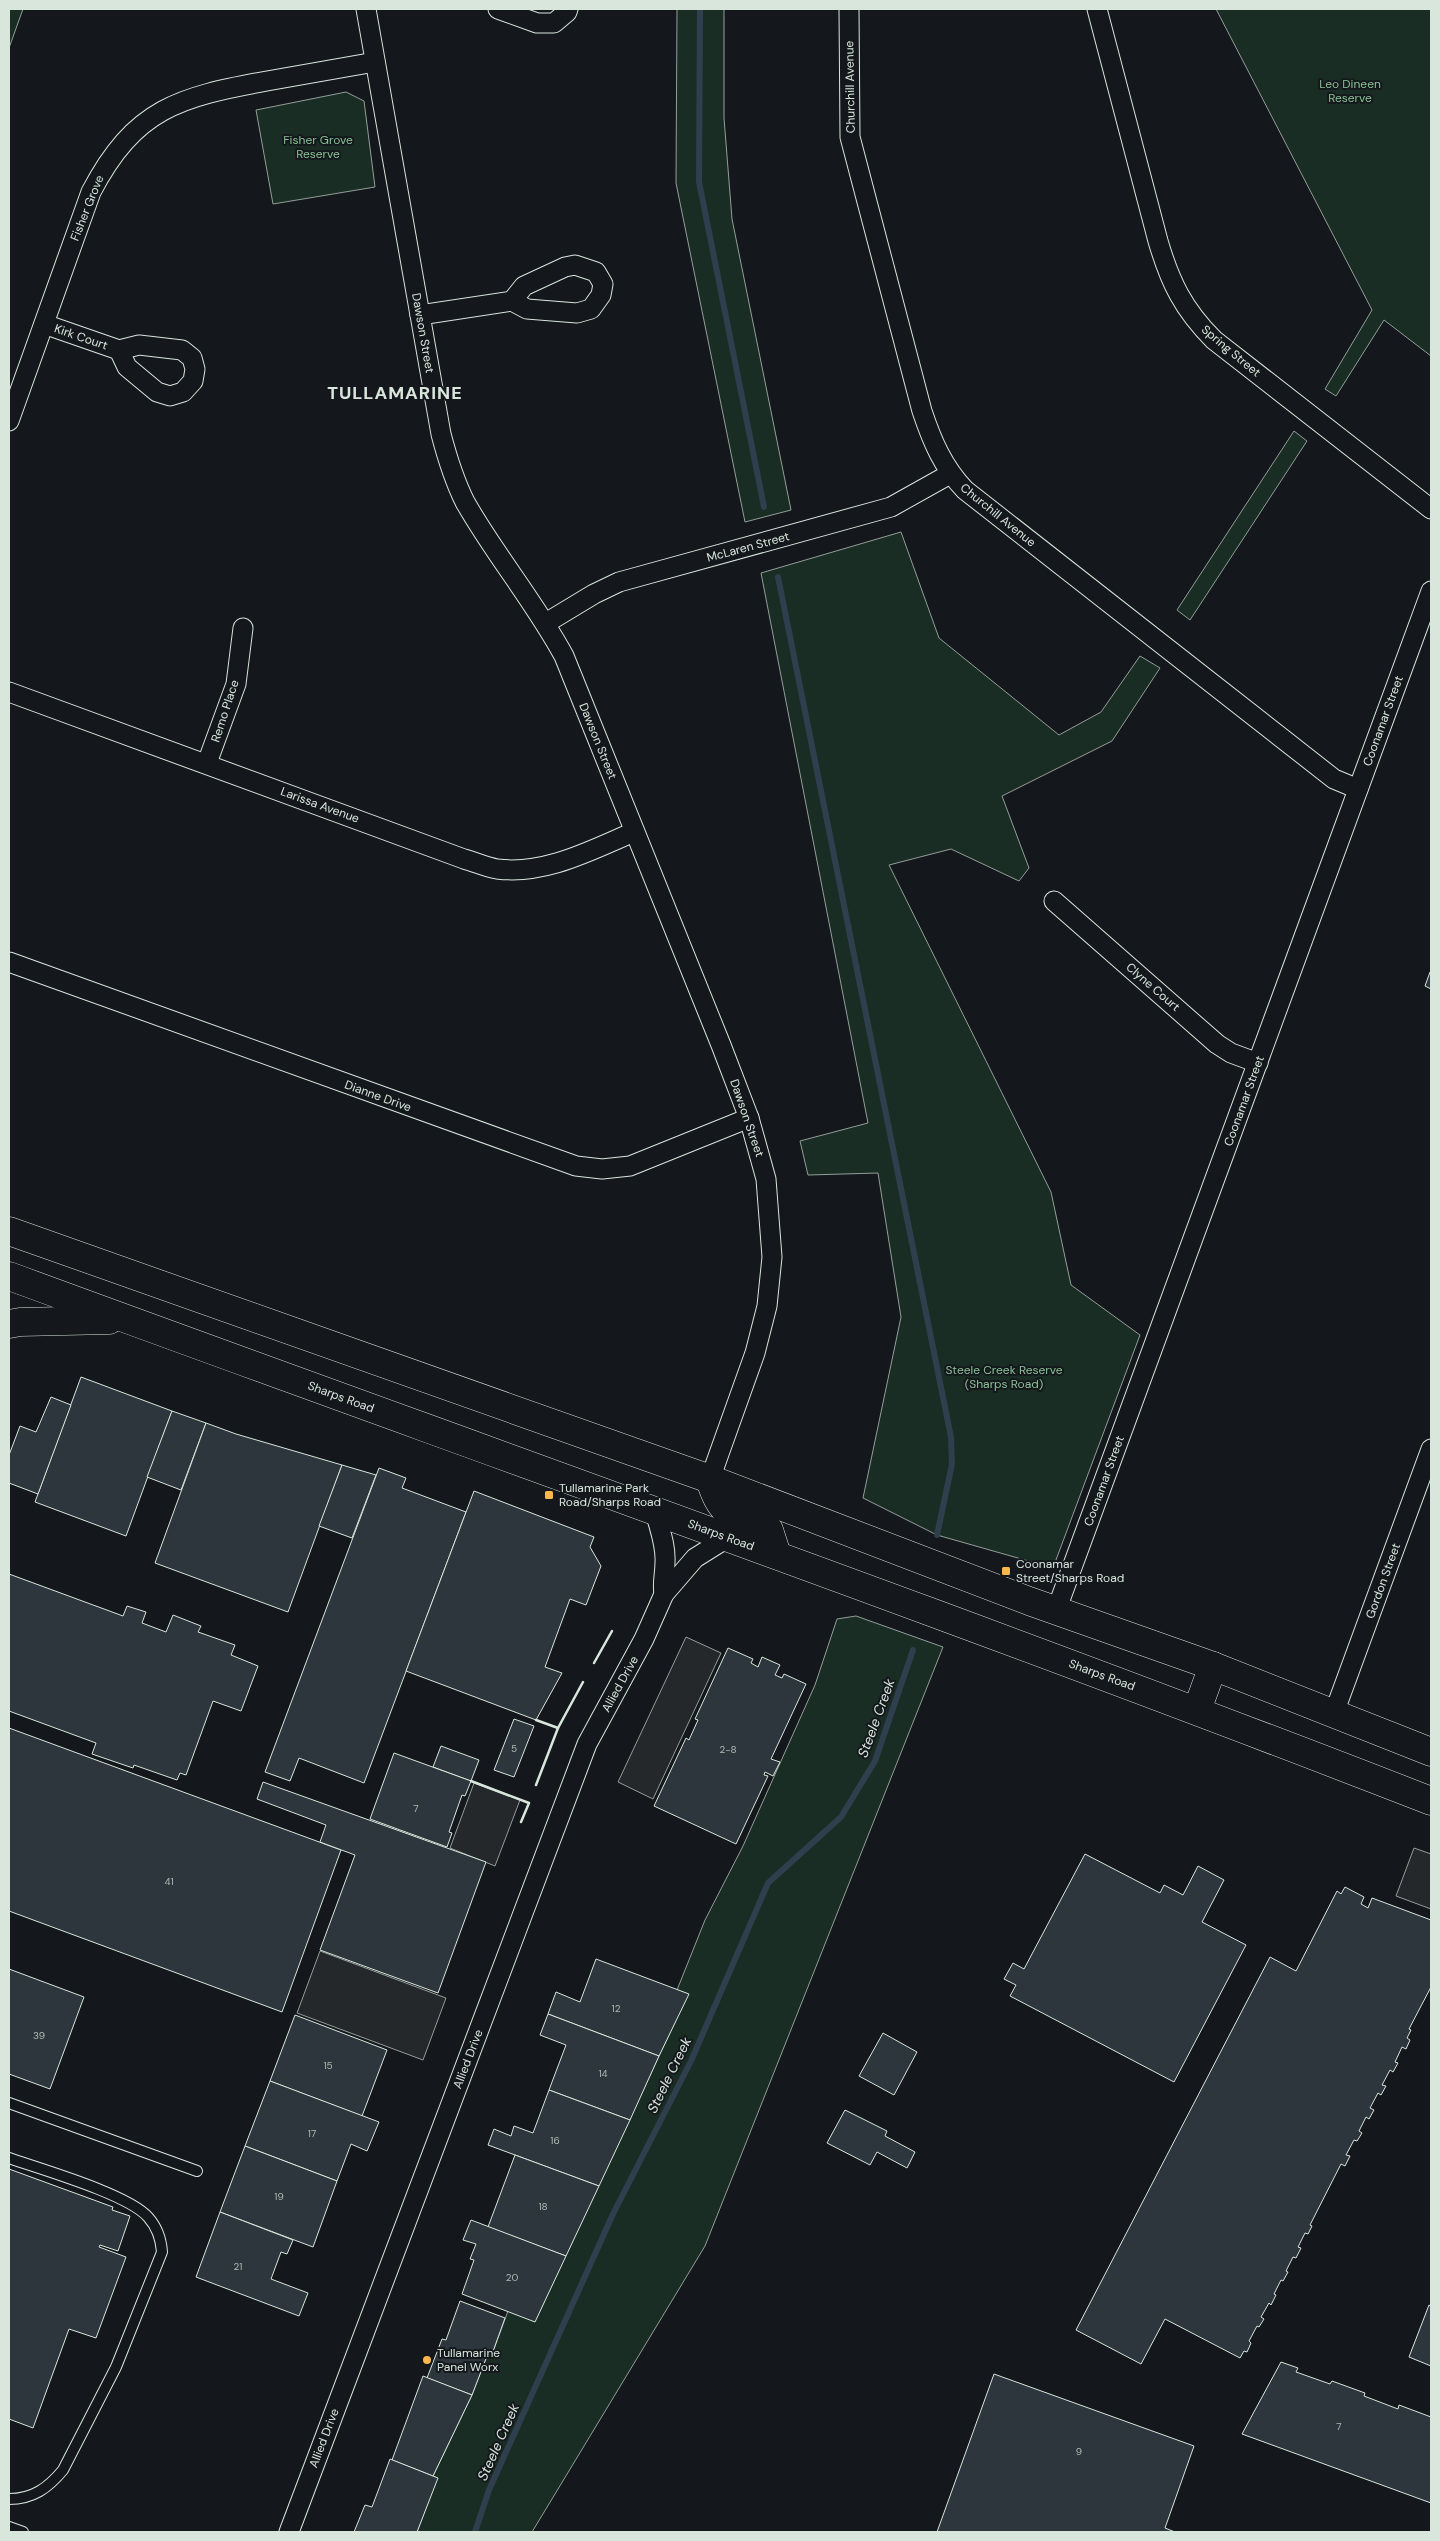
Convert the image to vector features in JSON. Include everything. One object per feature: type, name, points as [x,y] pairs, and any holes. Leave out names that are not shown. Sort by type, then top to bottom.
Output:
[{"type":"main road","points":[[9,1231],[710,1479],[1056,1611],[1213,1666],[1431,1752]]},
{"type":"main road","name":"Sharps Road","points":[[9,1276],[1198,1710],[1431,1801]]},
{"type":"main road","points":[[9,1324],[20,1322],[126,1319]]},
{"type":"main road","points":[[710,1479],[715,1499],[726,1513],[769,1530],[777,1555]]},
{"type":"main road","points":[[1198,1710],[1213,1666]]},
{"type":"street","name":"Dawson Street","points":[[366,9],[441,434],[451,471],[470,508],[546,623],[564,656],[749,1118],[766,1179],[771,1219],[772,1257],[767,1306],[755,1353],[710,1479]]},
{"type":"street","points":[[498,9],[537,23],[554,23],[568,9]]},
{"type":"street","name":"Churchill Avenue","points":[[849,9],[850,137],[922,411],[930,437],[950,474],[965,490],[1334,779],[1358,789]]},
{"type":"street","name":"Spring Street","points":[[1097,9],[1158,241],[1168,274],[1186,308],[1214,340],[1431,509]]},
{"type":"street","name":"Fisher Grove","points":[[9,421],[90,192],[106,163],[127,139],[154,115],[178,102],[209,91],[376,62]]},
{"type":"street","points":[[420,315],[512,301]]},
{"type":"street","name":"Kirk Court","points":[[44,324],[119,350]]},
{"type":"street","name":"McLaren Street","points":[[546,623],[594,594],[619,582],[891,508],[950,474]]},
{"type":"street","name":"Coonamar Street","points":[[1056,1611],[1431,591]]},
{"type":"street","name":"Remo Place","points":[[208,763],[236,684],[243,628]]},
{"type":"street","name":"Larissa Avenue","points":[[9,692],[208,763],[464,859],[496,868],[522,870],[554,864],[634,832]]},
{"type":"street","name":"Clyne Court","points":[[1054,901],[1217,1044],[1231,1053],[1258,1063]]},
{"type":"street","name":"Dianne Drive","points":[[9,962],[576,1166],[602,1168],[630,1166],[749,1118]]},
{"type":"street","name":"Gordon Street","points":[[1334,1713],[1431,1449]]},
{"type":"street","name":"Allied Drive","points":[[654,1511],[664,1544],[665,1563],[662,1581],[664,1594]]},
{"type":"street","name":"Allied Drive","points":[[289,2532],[584,1752],[644,1639],[664,1594],[695,1558],[727,1538]]},
{"type":"lane","points":[[9,2103],[197,2171]]},
{"type":"lane","points":[[9,2158],[104,2192],[135,2206],[148,2216],[157,2229],[162,2252],[116,2367],[63,2470],[51,2484],[37,2493],[25,2498],[9,2499]]},
{"type":"lane","points":[[9,2527],[23,2532]]},
{"type":"green space","points":[[9,9],[23,9],[9,48]]},
{"type":"green space","points":[[677,9],[724,9],[724,118],[732,219],[791,510],[745,522],[676,183]]},
{"type":"green space","name":"Leo Dineen Reserve","points":[[1216,9],[1431,9],[1431,356],[1384,320],[1336,396],[1325,389],[1372,310]]},
{"type":"green space","name":"Fisher Grove Reserve","points":[[346,92],[364,101],[375,187],[273,204],[256,110]]},
{"type":"green space","points":[[1294,431],[1307,441],[1190,620],[1177,610]]},
{"type":"green space","name":"Steele Creek Reserve (Sharps Road)","points":[[901,532],[939,638],[1059,735],[1101,712],[1140,656],[1160,668],[1112,741],[1002,796],[1029,868],[1019,881],[951,849],[889,865],[1051,1192],[1071,1285],[1140,1335],[1053,1568],[937,1535],[863,1498],[901,1317],[878,1173],[808,1175],[800,1141],[868,1123],[761,573]]},
{"type":"green space","points":[[856,1616],[943,1647],[705,2246],[532,2532],[417,2532],[437,2478],[433,2476],[472,2395],[487,2356],[491,2357],[508,2311],[535,2321],[688,1994],[677,1990],[705,1920],[743,1846],[815,1685],[837,1619]]},
{"type":"shaded area","points":[[686,1637],[721,1653],[653,1799],[618,1782]]},
{"type":"shaded area","points":[[474,1783],[520,1800],[495,1866],[450,1848]]},
{"type":"shaded area","points":[[1414,1848],[1431,1854],[1431,1909],[1396,1896]]},
{"type":"shaded area","points":[[320,1951],[446,1998],[423,2060],[297,2013]]},
{"type":"building","points":[[1431,973],[1431,989],[1425,986]]},
{"type":"building","points":[[81,1377],[172,1411],[126,1536],[35,1502]]},
{"type":"building","points":[[51,1397],[71,1405],[38,1494],[9,1483],[9,1455],[20,1426],[36,1432]]},
{"type":"building","points":[[172,1411],[206,1423],[181,1490],[147,1477]]},
{"type":"building","points":[[206,1423],[236,1434],[342,1465],[288,1612],[155,1563]]},
{"type":"building","points":[[342,1465],[376,1475],[352,1538],[319,1526]]},
{"type":"building","points":[[379,1468],[406,1478],[402,1488],[466,1512],[364,1783],[299,1758],[290,1781],[265,1772]]},
{"type":"building","points":[[474,1491],[594,1537],[590,1547],[601,1566],[586,1605],[570,1599],[545,1667],[562,1673],[536,1720],[406,1671]]},
{"type":"building","points":[[9,1574],[123,1616],[127,1606],[146,1612],[142,1623],[166,1632],[173,1615],[201,1626],[198,1632],[235,1645],[231,1655],[258,1666],[241,1711],[213,1701],[186,1775],[180,1773],[177,1780],[134,1765],[133,1768],[92,1754],[96,1743],[9,1711]]},
{"type":"building","points":[[728,1648],[753,1659],[751,1663],[758,1667],[762,1657],[780,1665],[775,1675],[782,1678],[784,1674],[806,1684],[771,1759],[780,1762],[773,1776],[765,1772],[764,1775],[768,1776],[736,1844],[654,1806],[686,1738],[689,1740],[698,1720],[695,1719]]},
{"type":"building","points":[[514,1719],[534,1726],[514,1777],[494,1770]]},
{"type":"building","points":[[9,1728],[341,1850],[282,2012],[9,1911]]},
{"type":"building","points":[[441,1746],[479,1760],[471,1781],[433,1767]]},
{"type":"building","points":[[394,1753],[471,1781],[465,1796],[462,1795],[449,1832],[452,1833],[447,1847],[370,1819]]},
{"type":"building","points":[[263,1782],[486,1862],[438,1993],[320,1950],[355,1855],[320,1842],[326,1825],[257,1799]]},
{"type":"building","points":[[1085,1854],[1160,1893],[1164,1885],[1183,1895],[1198,1866],[1224,1880],[1202,1922],[1246,1945],[1174,2082],[1010,1996],[1016,1985],[1004,1979],[1013,1963],[1024,1969]]},
{"type":"building","points":[[1345,1887],[1364,1897],[1361,1904],[1368,1908],[1372,1898],[1431,1920],[1431,1987],[1409,2029],[1411,2030],[1407,2038],[1410,2040],[1406,2049],[1402,2047],[1395,2062],[1398,2063],[1393,2072],[1390,2070],[1382,2085],[1386,2086],[1381,2095],[1378,2093],[1370,2108],[1374,2110],[1369,2119],[1366,2117],[1359,2131],[1362,2133],[1357,2141],[1354,2140],[1346,2155],[1350,2156],[1345,2166],[1341,2164],[1310,2225],[1312,2226],[1308,2234],[1305,2233],[1298,2247],[1301,2248],[1296,2258],[1293,2257],[1286,2271],[1288,2272],[1283,2281],[1281,2280],[1274,2294],[1276,2295],[1271,2305],[1269,2303],[1261,2317],[1264,2319],[1259,2327],[1257,2326],[1249,2341],[1251,2343],[1247,2352],[1244,2351],[1240,2358],[1165,2319],[1141,2364],[1076,2330],[1270,1957],[1296,1971],[1337,1891],[1341,1894]]},
{"type":"building","points":[[596,1959],[689,1994],[659,2056],[548,2014],[556,1992],[580,2002]]},
{"type":"building","points":[[9,1969],[84,1997],[50,2089],[9,2074]]},
{"type":"building","points":[[548,2014],[659,2056],[630,2120],[549,2090],[566,2045],[540,2035]]},
{"type":"building","points":[[295,2015],[387,2050],[362,2116],[270,2081]]},
{"type":"building","points":[[883,2033],[917,2052],[894,2095],[859,2076]]},
{"type":"building","points":[[270,2081],[379,2122],[367,2151],[351,2144],[337,2181],[245,2146]]},
{"type":"building","points":[[549,2090],[630,2120],[599,2186],[488,2145],[494,2129],[511,2136],[514,2126],[533,2133]]},
{"type":"building","points":[[845,2110],[887,2131],[885,2136],[915,2152],[907,2168],[877,2152],[870,2165],[827,2143]]},
{"type":"building","points":[[245,2146],[337,2181],[313,2247],[220,2212]]},
{"type":"building","points":[[515,2155],[599,2186],[566,2256],[488,2227]]},
{"type":"building","points":[[9,2169],[113,2207],[112,2210],[130,2216],[118,2251],[100,2245],[99,2247],[126,2257],[96,2338],[69,2329],[33,2428],[9,2419]]},
{"type":"building","points":[[220,2212],[293,2240],[287,2254],[281,2252],[271,2279],[308,2293],[299,2316],[196,2277]]},
{"type":"building","points":[[471,2220],[566,2256],[535,2322],[462,2294],[474,2260],[470,2259],[476,2244],[463,2240]]},
{"type":"building","points":[[460,2301],[505,2318],[491,2357],[487,2356],[472,2395],[427,2378],[442,2339],[446,2340]]},
{"type":"building","points":[[1429,2305],[1431,2306],[1431,2366],[1409,2357]]},
{"type":"building","points":[[1281,2362],[1298,2368],[1296,2372],[1330,2384],[1332,2381],[1365,2393],[1364,2396],[1398,2409],[1399,2405],[1431,2417],[1431,2503],[1242,2434]]},
{"type":"building","points":[[994,2374],[1194,2446],[1165,2528],[1175,2532],[937,2532]]},
{"type":"building","points":[[423,2376],[472,2395],[433,2476],[392,2460]]},
{"type":"building","points":[[390,2459],[438,2478],[417,2532],[354,2532],[365,2505],[372,2507]]},
{"type":"waterway","points":[[700,9],[699,182],[764,507]]},
{"type":"waterway","points":[[778,577],[951,1437],[952,1464],[937,1535]]},
{"type":"waterway","name":"Steele Creek","points":[[475,2532],[489,2490],[613,2214],[691,2061],[768,1883],[841,1817],[875,1761],[913,1650]]},
{"type":"wall","points":[[594,1663],[612,1631]]},
{"type":"wall","points":[[536,1785],[558,1728],[583,1682]]},
{"type":"wall","points":[[536,1720],[558,1728]]},
{"type":"wall","points":[[471,1781],[529,1803],[521,1822]]},
{"type":"place","name":"Tullamarine Park Road/Sharps Road","points":[[549,1495]]},
{"type":"place","name":"Coonamar Street/Sharps Road","points":[[1006,1571]]},
{"type":"place","name":"Tullamarine Panel Worx","points":[[427,2360]]},
{"type":"district","name":"TULLAMARINE","points":[[395,393]]}]
